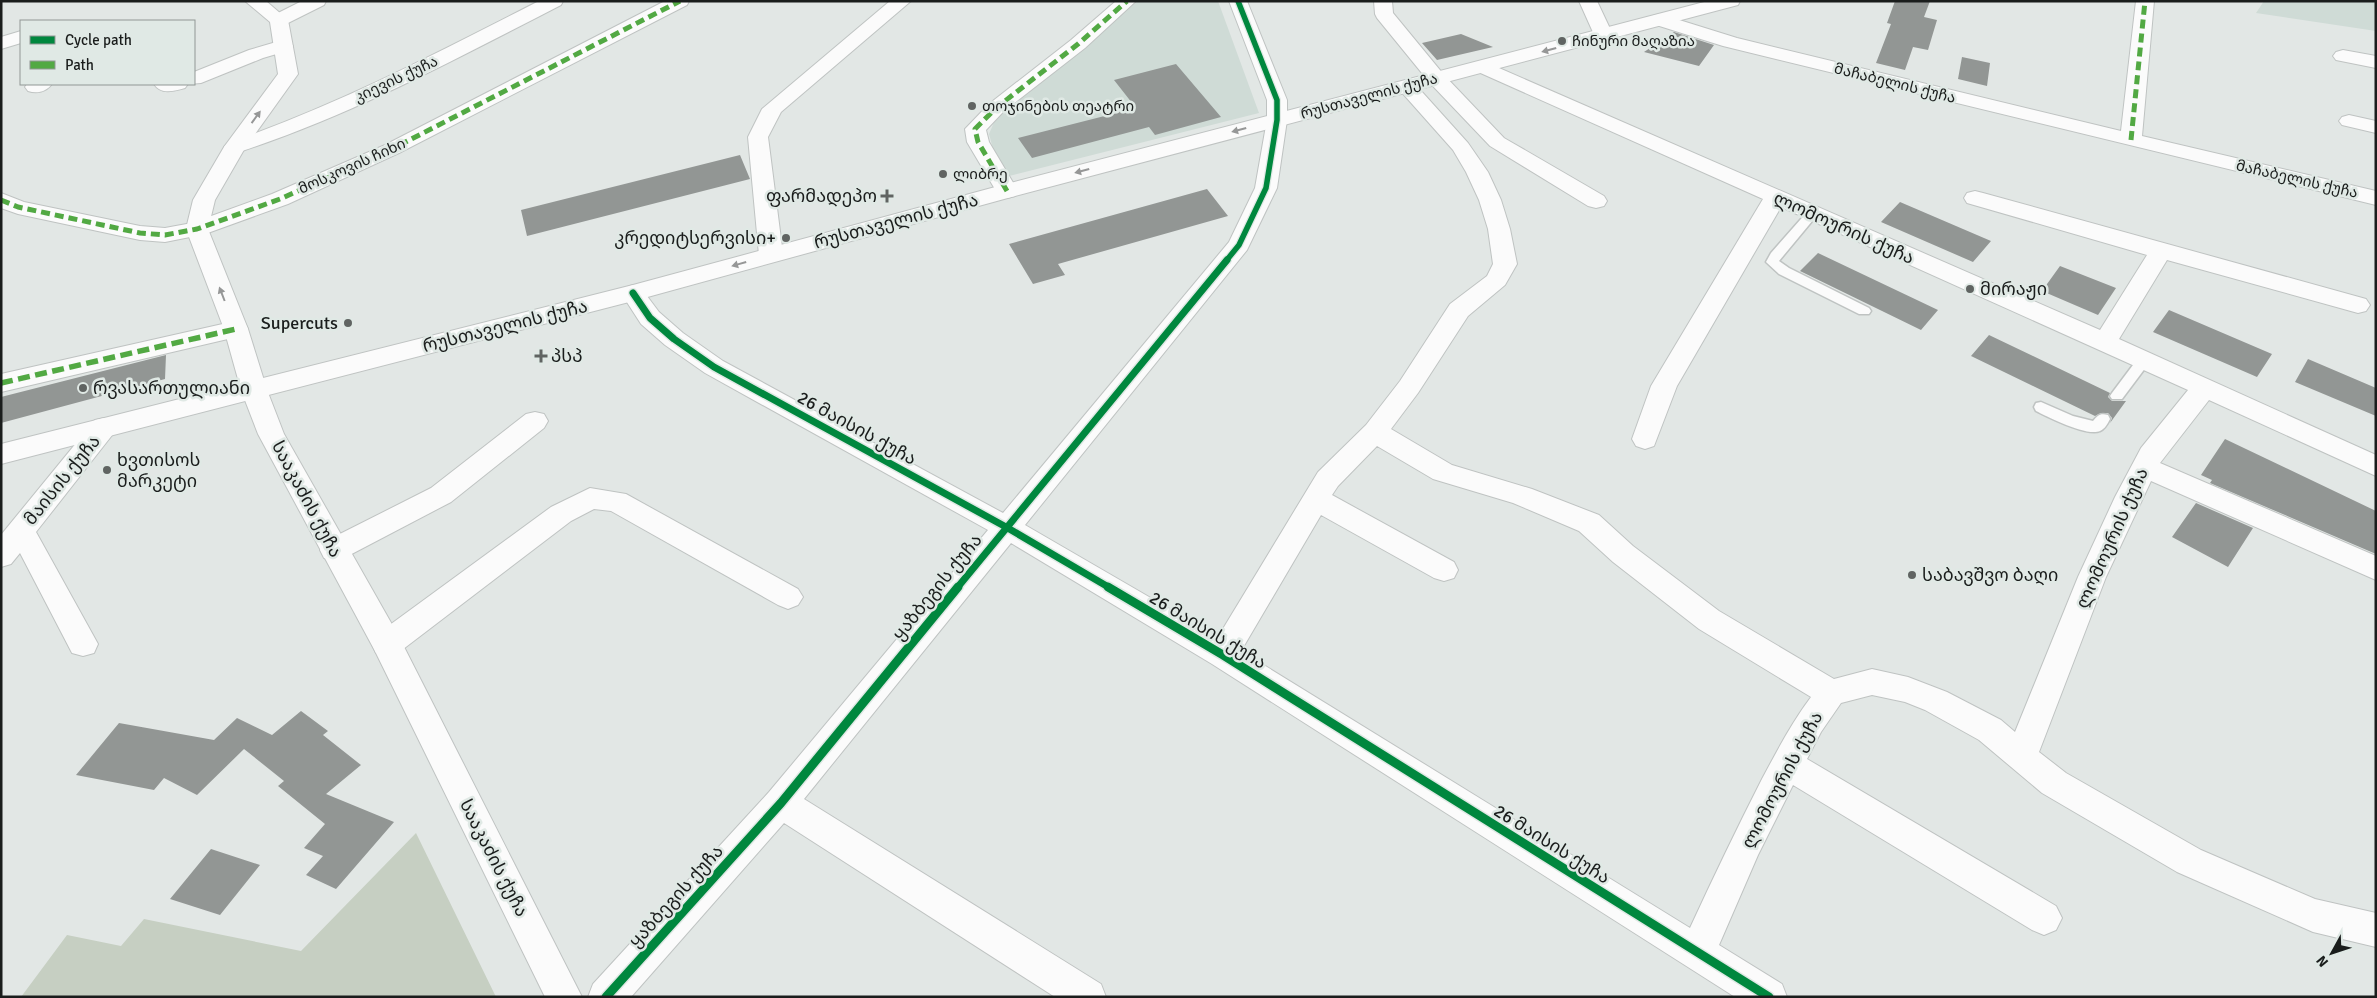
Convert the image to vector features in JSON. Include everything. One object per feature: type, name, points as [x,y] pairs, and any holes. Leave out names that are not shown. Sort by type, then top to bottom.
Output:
[{"type":"street","points":[[197,229],[204,200],[235,147],[288,74],[279,20],[254,1]]},
{"type":"street","points":[[279,20],[317,1]]},
{"type":"street","name":"კიევის ქუჩა","points":[[235,147],[300,123],[381,87],[554,1]]},
{"type":"street","name":"მოსკოვის ჩიხი","points":[[1,200],[18,207],[140,233],[165,235],[197,229],[280,199],[392,149],[680,1]]},
{"type":"street","points":[[772,254],[758,138],[772,109],[902,1]]},
{"type":"street","name":"რუსთაველის ქუჩა","points":[[1007,191],[978,142],[974,129],[996,108],[1078,44],[1128,1]]},
{"type":"street","name":"ყაზბეგის ქუჩა","points":[[606,997],[781,803],[1239,245],[1266,188],[1277,120],[1277,100],[1238,1]]},
{"type":"street","points":[[1383,1],[1384,14],[1437,79],[1496,142],[1596,201]]},
{"type":"street","points":[[1588,1],[1602,35]]},
{"type":"street","name":"რუსთაველის ქუჩა","points":[[1,454],[633,293],[1007,191],[1731,1]]},
{"type":"street","points":[[2131,140],[2145,1]]},
{"type":"street","name":"მაჩაბელის ქუჩა","points":[[1660,20],[1730,42],[1869,78],[2376,198]]},
{"type":"street","points":[[1,43],[20,37]]},
{"type":"street","points":[[195,79],[256,54],[283,46]]},
{"type":"street","points":[[2344,56],[2376,62]]},
{"type":"street","name":"ლომოურის ქუჩა","points":[[1483,67],[1775,198],[2105,342],[2376,466]]},
{"type":"street","name":"26 მაისის ქუჩა","points":[[1223,655],[1328,480],[1375,432],[1409,387],[1459,310],[1497,280],[1505,264],[1499,229],[1490,200],[1477,172],[1461,147],[1407,87]]},
{"type":"street","points":[[2349,121],[2376,127]]},
{"type":"street","points":[[1645,439],[1664,386],[1775,198]]},
{"type":"street","points":[[1975,198],[2358,305]]},
{"type":"street","name":"სააკაძის ქუჩა","points":[[197,229],[236,329],[254,390],[271,434],[387,644],[564,997]]},
{"type":"street","points":[[2105,342],[2161,250]]},
{"type":"street","name":"26 მაისის ქუჩა","points":[[633,293],[650,318],[674,339],[714,367],[1006,527],[1223,655],[1769,997]]},
{"type":"street","points":[[1,383],[236,329]]},
{"type":"street","name":"ლომოურის ქუჩა","points":[[2021,757],[2092,577],[2144,467],[2150,455],[2204,388]]},
{"type":"street","points":[[334,550],[441,494],[535,422]]},
{"type":"street","name":"მაისის ქუჩა","points":[[1,556],[104,427]]},
{"type":"street","points":[[1375,432],[1443,472],[1522,496],[1589,523],[1623,554],[1709,620],[1831,693]]},
{"type":"street","points":[[2144,467],[2376,568]]},
{"type":"street","points":[[387,644],[561,514],[590,498],[616,501],[788,597]]},
{"type":"street","points":[[1316,499],[1444,570]]},
{"type":"street","points":[[22,531],[83,644]]},
{"type":"street","name":"ლომოურის ქუჩა","points":[[1698,953],[1745,846],[1810,722],[1831,693],[1872,682],[1899,687],[1936,701],[1990,730],[2054,783],[2189,861],[2313,915],[2376,930]]},
{"type":"street","points":[[1787,764],[2044,918]]},
{"type":"street","points":[[781,803],[1088,997]]},
{"type":"lane","points":[[1812,214],[1774,256],[1772,262],[1784,271],[1864,311]]},
{"type":"lane","points":[[2117,396],[2144,360]]},
{"type":"lane","points":[[2041,407],[2060,418],[2083,426],[2097,427],[2103,419]]},
{"type":"shaded area","points":[[1138,1],[1218,1],[1259,113],[1001,178],[989,134],[998,113]]},
{"type":"shaded area","points":[[2264,1],[2376,1],[2376,31],[2256,13]]},
{"type":"shaded area","points":[[416,833],[496,997],[21,997],[67,935],[121,946],[144,919],[301,951]]},
{"type":"building","points":[[1895,1],[1930,1],[1924,17],[1937,20],[1928,50],[1913,47],[1905,70],[1876,63],[1891,24],[1887,23]]},
{"type":"building","points":[[1674,32],[1714,45],[1699,66],[1644,52]]},
{"type":"building","points":[[1461,34],[1493,47],[1437,60],[1422,43]]},
{"type":"building","points":[[1962,57],[1990,63],[1987,86],[1958,79]]},
{"type":"building","points":[[1176,64],[1221,117],[1155,135],[1149,127],[1032,158],[1018,138],[1136,108],[1114,80]]},
{"type":"building","points":[[740,155],[750,179],[527,236],[521,210]]},
{"type":"building","points":[[1207,189],[1228,216],[1058,264],[1065,275],[1033,284],[1009,244]]},
{"type":"building","points":[[1900,202],[1991,241],[1973,262],[1881,222]]},
{"type":"building","points":[[1818,253],[1938,310],[1921,330],[1800,271]]},
{"type":"building","points":[[2060,266],[2116,288],[2098,315],[2042,291]]},
{"type":"building","points":[[2169,310],[2272,354],[2257,377],[2153,332]]},
{"type":"building","points":[[1989,335],[2110,393],[2108,397],[2112,401],[2126,401],[2110,423],[2112,418],[2108,413],[2101,413],[2095,416],[1971,356]]},
{"type":"building","name":"რვასართულიანი","points":[[166,355],[165,379],[1,423],[1,397]]},
{"type":"building","points":[[2308,359],[2376,388],[2376,416],[2295,382]]},
{"type":"building","points":[[2225,439],[2376,511],[2376,554],[2210,483],[2212,480],[2201,475]]},
{"type":"building","points":[[2196,503],[2253,528],[2228,567],[2172,537]]},
{"type":"building","points":[[301,711],[328,731],[323,735],[361,765],[326,794],[394,822],[336,889],[306,875],[323,856],[304,848],[325,824],[278,786],[284,781],[244,749],[197,795],[164,778],[154,790],[76,775],[119,723],[214,740],[237,718],[272,735]]},
{"type":"building","points":[[211,849],[260,865],[220,915],[170,899]]},
{"type":"marked path","points":[[1,200],[18,207],[140,233],[165,235],[197,229],[280,199],[392,149],[680,1]]},
{"type":"marked path","points":[[1007,191],[978,142],[975,129],[996,108],[1078,44],[1127,1]]},
{"type":"marked path","points":[[2131,140],[2145,1]]},
{"type":"marked path","points":[[1,383],[236,329]]},
{"type":"cycle path","points":[[606,997],[781,803],[1239,245],[1266,188],[1277,120],[1277,100],[1238,1]]},
{"type":"cycle path","points":[[633,293],[650,318],[674,339],[714,367],[1006,527],[1223,655],[1769,997]]},
{"type":"place","name":"ჩინური მაღაზია","points":[[1562,41]]},
{"type":"place","name":"თოჯინების თეატრი","points":[[972,106]]},
{"type":"place","name":"ლიბრე","points":[[943,174]]},
{"type":"place","name":"ფარმადეპო","points":[[887,196]]},
{"type":"place","name":"კრედიტსერვისი+","points":[[786,238]]},
{"type":"place","name":"მირაჟი","points":[[1970,289]]},
{"type":"place","name":"Supercuts","points":[[348,323]]},
{"type":"place","name":"პსპ","points":[[541,356]]},
{"type":"place","name":"რვასართულიანი","points":[[83,388]]},
{"type":"place","name":"ხვთისოს მარკეტი","points":[[107,470]]},
{"type":"place","name":"საბავშვო ბაღი","points":[[1912,575]]}]
